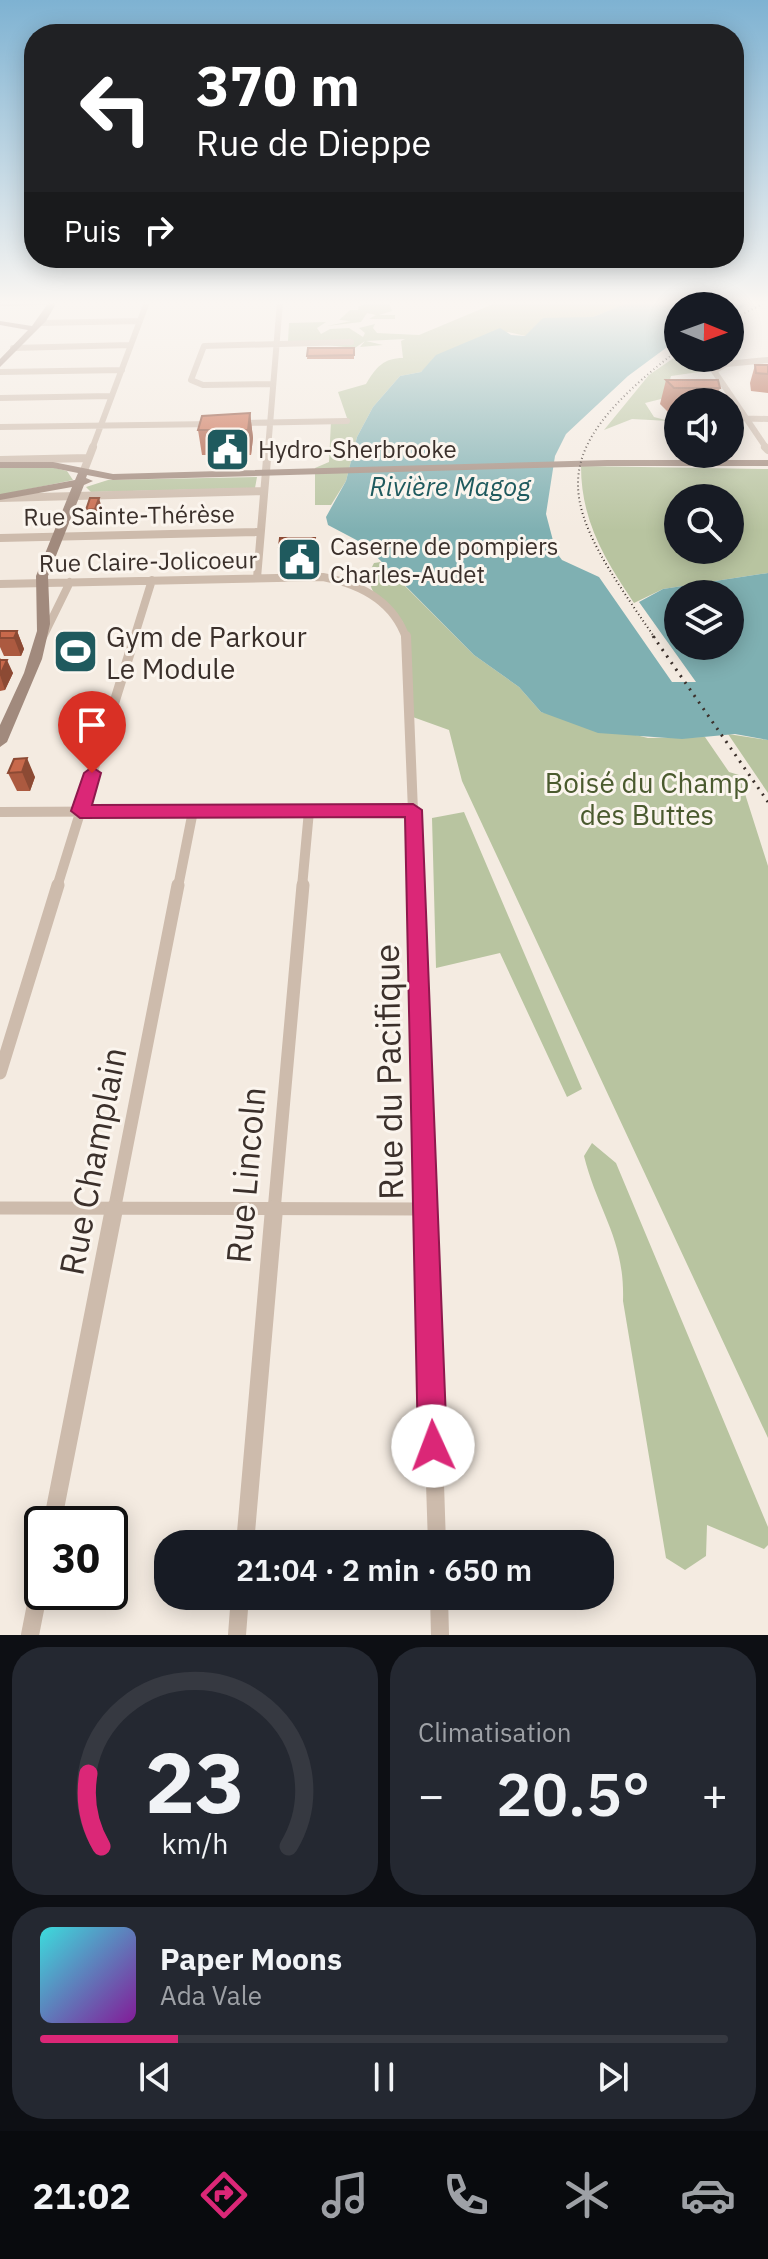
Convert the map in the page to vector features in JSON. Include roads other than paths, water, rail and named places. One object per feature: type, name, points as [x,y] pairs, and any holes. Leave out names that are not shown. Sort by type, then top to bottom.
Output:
[{"type":"main road","points":[[0,497],[82,478],[664,460]]},
{"type":"main road","points":[[744,461],[768,463]]},
{"type":"main road","points":[[0,462],[45,464],[82,478]]},
{"type":"main road","points":[[0,742],[42,641],[45,620],[41,583],[82,478]]},
{"type":"street","points":[[82,478],[118,378]]},
{"type":"street","points":[[192,378],[203,385],[273,384]]},
{"type":"street","points":[[257,578],[274,378]]},
{"type":"street","points":[[718,378],[768,450]]},
{"type":"street","points":[[0,398],[111,396]]},
{"type":"street","points":[[744,419],[768,419]]},
{"type":"street","points":[[233,423],[347,421]]},
{"type":"street","points":[[0,427],[218,424]]},
{"type":"street","points":[[0,462],[88,458]]},
{"type":"street","points":[[0,497],[263,491]]},
{"type":"street","name":"Rue Sainte-Thérèse","points":[[0,538],[259,532]]},
{"type":"street","name":"Rue Claire-Jolicoeur","points":[[0,584],[335,579],[387,604]]},
{"type":"street","points":[[0,1073],[152,580]]},
{"type":"street","points":[[42,641],[70,582]]},
{"type":"street","name":"Rue du Pacifique","points":[[387,604],[403,622],[408,643],[423,1209],[436,1530]]},
{"type":"street","points":[[0,812],[413,810]]},
{"type":"street","name":"Rue Champlain","points":[[56,1506],[193,811]]},
{"type":"street","name":"Rue Lincoln","points":[[246,1530],[309,811]]},
{"type":"street","points":[[0,1208],[423,1209]]},
{"type":"street","points":[[30,1635],[35,1610]]},
{"type":"street","points":[[237,1635],[239,1610]]},
{"type":"street","points":[[439,1610],[440,1635]]},
{"type":"water","name":"Rivière Magog","points":[[398,378],[626,378],[566,434],[555,456],[546,514],[556,552],[562,560],[599,577],[672,682],[696,682],[680,660],[744,660],[744,580],[722,580],[768,573],[768,740],[735,734],[682,739],[598,733],[541,712],[519,687],[474,655],[364,544],[328,525],[326,517],[346,481],[357,437],[373,407]]},
{"type":"water","name":"Rivière Magog","points":[[664,589],[664,637],[639,602]]},
{"type":"railway","points":[[644,378],[601,423],[583,454],[578,485],[584,517],[599,552],[655,638]]},
{"type":"railway","points":[[653,636],[768,802]]},
{"type":"place","name":"Hydro-Sherbrooke","points":[[227,449]]},
{"type":"place","name":"Caserne de pompiers Charles-Audet","points":[[299,560]]},
{"type":"place","name":"Gym de Parkour Le Module","points":[[75,652]]},
{"type":"park label","name":"Boisé du Champ des Buttes","points":[[647,798]]}]
